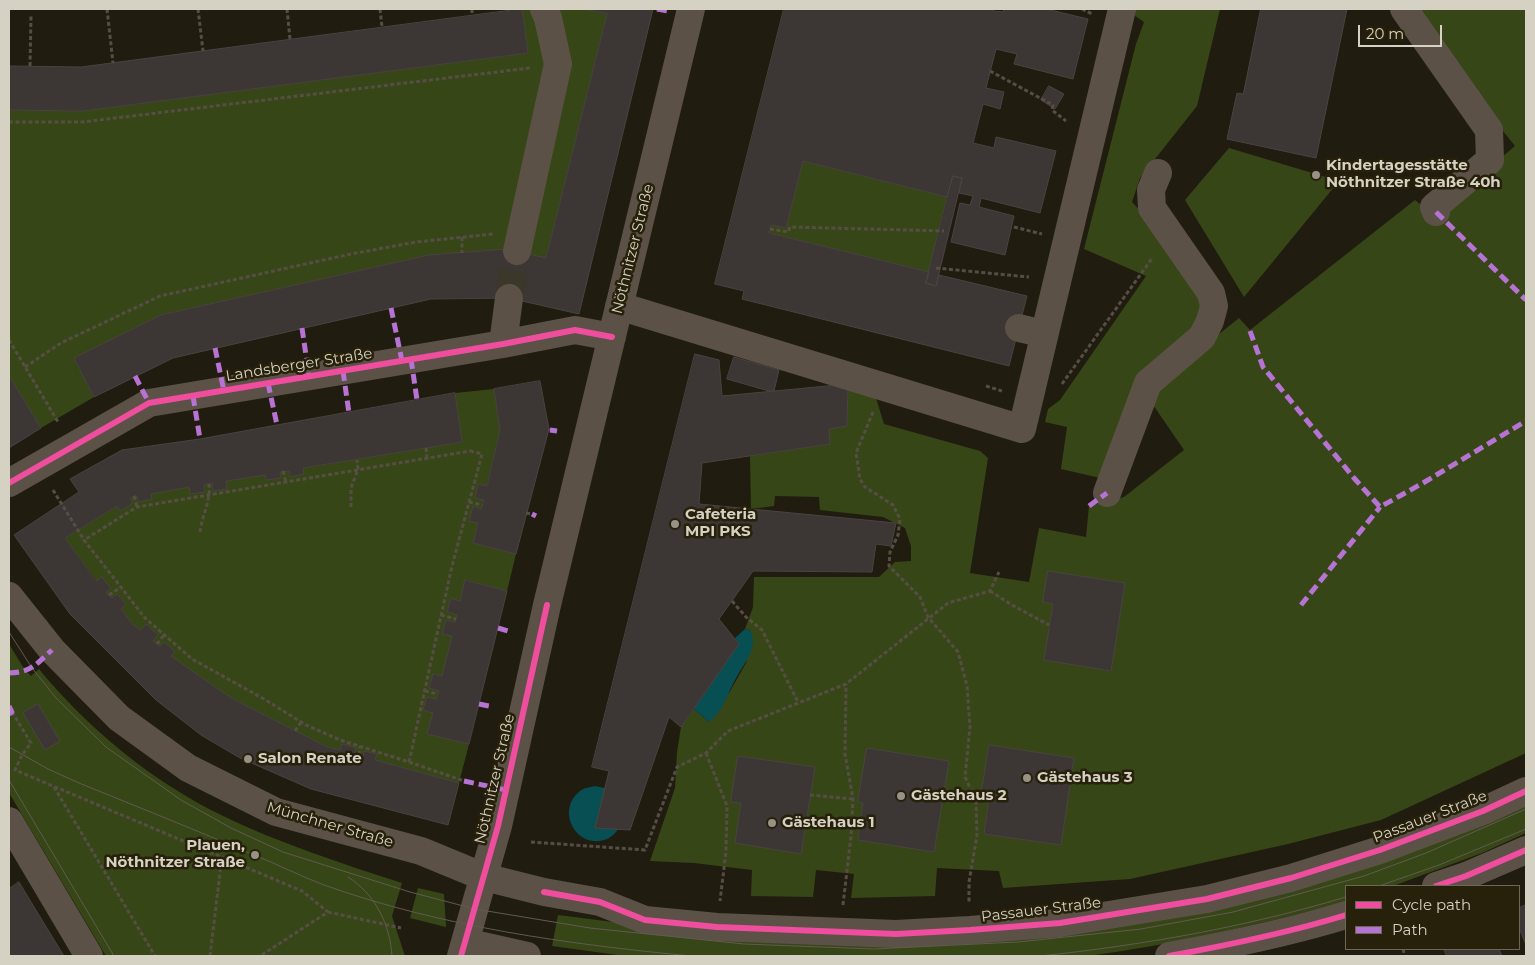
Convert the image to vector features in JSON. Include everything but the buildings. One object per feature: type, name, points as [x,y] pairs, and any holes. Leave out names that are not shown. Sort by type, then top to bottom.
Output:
[{"type":"street","points":[[519,242],[537,178],[558,80],[548,18],[544,9]]},
{"type":"street","name":"Nöthnitzer Straße","points":[[463,949],[498,826],[547,606],[691,9]]},
{"type":"street","points":[[619,306],[1022,429],[1032,331],[1057,280],[1122,9]]},
{"type":"street","points":[[1404,9],[1489,130],[1490,160],[1434,207],[1436,212]]},
{"type":"street","points":[[1107,493],[1148,383],[1202,337],[1210,321],[1214,306],[1211,293],[1152,208],[1151,190],[1158,173]]},
{"type":"street","points":[[503,344],[509,298]]},
{"type":"street","name":"Landsberger Straße","points":[[9,483],[149,403],[503,344],[575,330],[612,337]]},
{"type":"street","name":"Münchner Straße","points":[[9,596],[52,650],[119,718],[188,768],[276,812],[421,851],[484,877]]},
{"type":"street","name":"Passauer Straße","points":[[484,877],[544,892],[600,902],[645,920],[717,927],[896,934],[1060,923],[1216,896],[1291,878],[1380,850],[1483,811],[1526,790]]},
{"type":"street","points":[[9,822],[89,956]]},
{"type":"street","points":[[1439,885],[1466,876],[1526,850]]},
{"type":"street","points":[[1170,956],[1233,944],[1314,925],[1345,915]]},
{"type":"street","points":[[463,949],[527,956]]},
{"type":"path","points":[[107,9],[113,63]]},
{"type":"path","points":[[198,9],[203,51]]},
{"type":"path","points":[[287,9],[290,40]]},
{"type":"path","points":[[380,9],[382,27]]},
{"type":"path","points":[[472,9],[472,15]]},
{"type":"path","points":[[30,66],[31,15]]},
{"type":"path","points":[[990,71],[1053,105],[1053,107]]},
{"type":"path","points":[[9,122],[82,122],[558,80]]},
{"type":"path","points":[[770,229],[788,232],[790,227],[944,231]]},
{"type":"path","points":[[1058,390],[1170,232]]},
{"type":"path","points":[[25,367],[61,343],[160,296],[351,254],[416,242],[462,237],[519,242]]},
{"type":"path","points":[[462,237],[462,252]]},
{"type":"path","points":[[936,268],[1057,280]]},
{"type":"path","points":[[9,340],[73,446]]},
{"type":"path","points":[[885,387],[866,426],[856,454],[860,479],[865,487],[893,505],[900,519],[898,535],[890,552],[888,566],[920,597],[928,617],[958,652],[965,677],[970,728],[965,777],[976,800],[977,835],[969,882],[970,930]]},
{"type":"path","points":[[426,448],[427,458]]},
{"type":"path","points":[[84,540],[137,507],[470,451],[482,454],[442,615],[409,762]]},
{"type":"path","points":[[351,507],[351,488],[358,470],[357,460]]},
{"type":"path","points":[[38,466],[84,540],[121,588],[145,618],[192,659],[301,722],[340,740],[464,781]]},
{"type":"path","points":[[284,471],[286,482]]},
{"type":"path","points":[[200,532],[201,520],[210,495],[208,484]]},
{"type":"path","points":[[134,496],[137,507]]},
{"type":"path","points":[[469,502],[482,505]]},
{"type":"path","points":[[526,513],[532,514]]},
{"type":"path","points":[[531,842],[645,850],[677,766],[706,754],[728,730],[846,684],[928,617],[948,604],[990,591],[999,572]]},
{"type":"path","points":[[109,595],[121,588]]},
{"type":"path","points":[[990,591],[1049,625]]},
{"type":"path","points":[[732,601],[746,617],[762,630],[798,702]]},
{"type":"path","points":[[442,615],[456,619]]},
{"type":"path","points":[[156,644],[164,635]]},
{"type":"path","points":[[841,932],[853,799],[845,754],[846,684]]},
{"type":"path","points":[[425,691],[438,694]]},
{"type":"path","points":[[12,712],[31,743],[22,755],[15,770],[302,891],[328,912],[400,928]]},
{"type":"path","points":[[295,731],[301,722]]},
{"type":"path","points":[[358,755],[360,746]]},
{"type":"path","points":[[706,754],[727,806],[726,852],[717,927]]},
{"type":"path","points":[[54,787],[155,956]]},
{"type":"path","points":[[944,790],[976,800]]},
{"type":"path","points":[[810,795],[853,799]]},
{"type":"path","points":[[210,956],[222,856]]},
{"type":"path","points":[[260,956],[328,912]]},
{"type":"green space","points":[[522,9],[583,9],[607,14],[546,258],[429,255],[161,315],[74,358],[94,397],[41,428],[9,376],[9,110],[83,111],[528,53]]},
{"type":"green space","points":[[1132,9],[1220,9],[1197,106],[1140,178],[1132,202],[1160,232],[1206,308],[1100,478],[1061,469],[1067,427],[1045,422],[1048,409],[1060,400],[1146,276],[1084,249],[1136,44],[1144,22],[1131,13]]},
{"type":"green space","points":[[1405,9],[1526,9],[1526,753],[1381,820],[1288,844],[1130,879],[1003,888],[999,871],[937,868],[935,896],[851,898],[854,874],[816,870],[813,897],[751,896],[752,870],[694,863],[650,861],[675,788],[677,752],[681,727],[694,709],[709,722],[729,693],[746,663],[751,631],[745,629],[753,607],[754,577],[879,577],[895,562],[911,561],[911,546],[905,528],[883,517],[820,510],[819,497],[775,496],[774,506],[751,509],[750,456],[830,444],[829,429],[847,425],[848,390],[876,398],[884,424],[980,451],[988,458],[970,573],[1029,582],[1039,528],[1086,537],[1089,506],[1124,497],[1184,450],[1151,402],[1158,383],[1239,318],[1250,330],[1415,200],[1433,215],[1515,146]]},
{"type":"green space","points":[[1229,148],[1339,181],[1244,297],[1185,200]]},
{"type":"green space","points":[[803,161],[947,197],[929,272],[769,233],[771,225],[786,228]]},
{"type":"green space","points":[[494,389],[500,430],[473,543],[516,554],[507,591],[466,580],[428,734],[469,744],[459,783],[327,747],[231,698],[181,665],[133,625],[65,538],[134,496],[462,442],[455,393]]},
{"type":"green space","points":[[9,644],[31,676],[39,669],[100,733],[122,752],[170,786],[221,815],[265,835],[402,883],[392,916],[405,956],[106,956],[9,793]]},
{"type":"green space","points":[[1526,797],[1526,833],[1482,853],[1396,885],[1345,885],[1345,901],[1339,904],[1214,934],[1087,956],[625,956],[552,946],[558,915],[660,928],[1080,925]]},
{"type":"green space","points":[[418,888],[444,894],[446,927],[410,918]]},
{"type":"water","points":[[745,629],[751,631],[752,636],[753,643],[750,654],[721,708],[709,722],[694,709],[739,644],[735,638]]},
{"type":"water","points":[[595,786],[609,789],[620,827],[609,838],[598,841],[588,840],[579,835],[573,828],[569,809],[573,799],[580,791]]},
{"type":"tunnel","points":[[509,298],[517,251]]},
{"type":"tram line","points":[[9,632],[32,668],[56,698],[106,747],[181,800],[231,828],[283,852],[410,892],[475,909],[590,928],[744,944],[874,949],[1018,942],[1141,929],[1233,912],[1364,876],[1426,853],[1526,809]]},
{"type":"tram line","points":[[9,747],[48,769],[79,783],[324,885],[369,900],[459,923],[505,932],[598,946],[691,956]]},
{"type":"tram line","points":[[9,780],[114,956]]},
{"type":"tram line","points":[[1382,885],[1439,865],[1526,829]]},
{"type":"tram line","points":[[348,877],[366,892],[379,911],[388,933],[392,956]]},
{"type":"tram line","points":[[1040,956],[1194,934],[1271,917],[1345,897]]},
{"type":"marked path","points":[[657,9],[668,11]]},
{"type":"marked path","points":[[1436,212],[1526,300]]},
{"type":"marked path","points":[[391,308],[402,361]]},
{"type":"marked path","points":[[302,328],[309,376]]},
{"type":"marked path","points":[[1250,331],[1263,367],[1380,507],[1526,421]]},
{"type":"marked path","points":[[215,348],[224,391]]},
{"type":"marked path","points":[[411,359],[417,400]]},
{"type":"marked path","points":[[343,371],[349,413]]},
{"type":"marked path","points":[[135,376],[149,403]]},
{"type":"marked path","points":[[268,383],[277,425]]},
{"type":"marked path","points":[[193,396],[200,439]]},
{"type":"marked path","points":[[550,430],[557,431]]},
{"type":"marked path","points":[[1089,506],[1107,493]]},
{"type":"marked path","points":[[1301,605],[1380,507]]},
{"type":"marked path","points":[[532,514],[536,516]]},
{"type":"marked path","points":[[498,628],[508,631]]},
{"type":"marked path","points":[[9,673],[28,669],[37,664],[52,650]]},
{"type":"marked path","points":[[479,704],[489,706]]},
{"type":"marked path","points":[[9,706],[12,712],[9,714]]},
{"type":"marked path","points":[[464,781],[506,790]]},
{"type":"cycle path","points":[[9,483],[149,403],[503,344],[575,330],[612,337]]},
{"type":"cycle path","points":[[461,956],[498,826],[547,605]]},
{"type":"cycle path","points":[[544,892],[600,902],[645,920],[717,927],[896,934],[1060,923],[1207,899],[1291,878],[1380,850],[1483,811],[1526,791]]},
{"type":"cycle path","points":[[1439,885],[1466,876],[1526,850]]},
{"type":"cycle path","points":[[1169,956],[1258,938],[1345,915]]},
{"type":"place","name":"Kindertagesstätte Nöthnitzer Straße 40h","points":[[1316,175]]},
{"type":"place","name":"Cafeteria MPI PKS","points":[[675,524]]},
{"type":"place","name":"Salon Renate","points":[[248,759]]},
{"type":"place","name":"Gästehaus 3","points":[[1027,778]]},
{"type":"place","name":"Gästehaus 2","points":[[901,796]]},
{"type":"place","name":"Gästehaus 1","points":[[772,823]]},
{"type":"place","name":"Plauen, Nöthnitzer Straße","points":[[255,855]]}]
